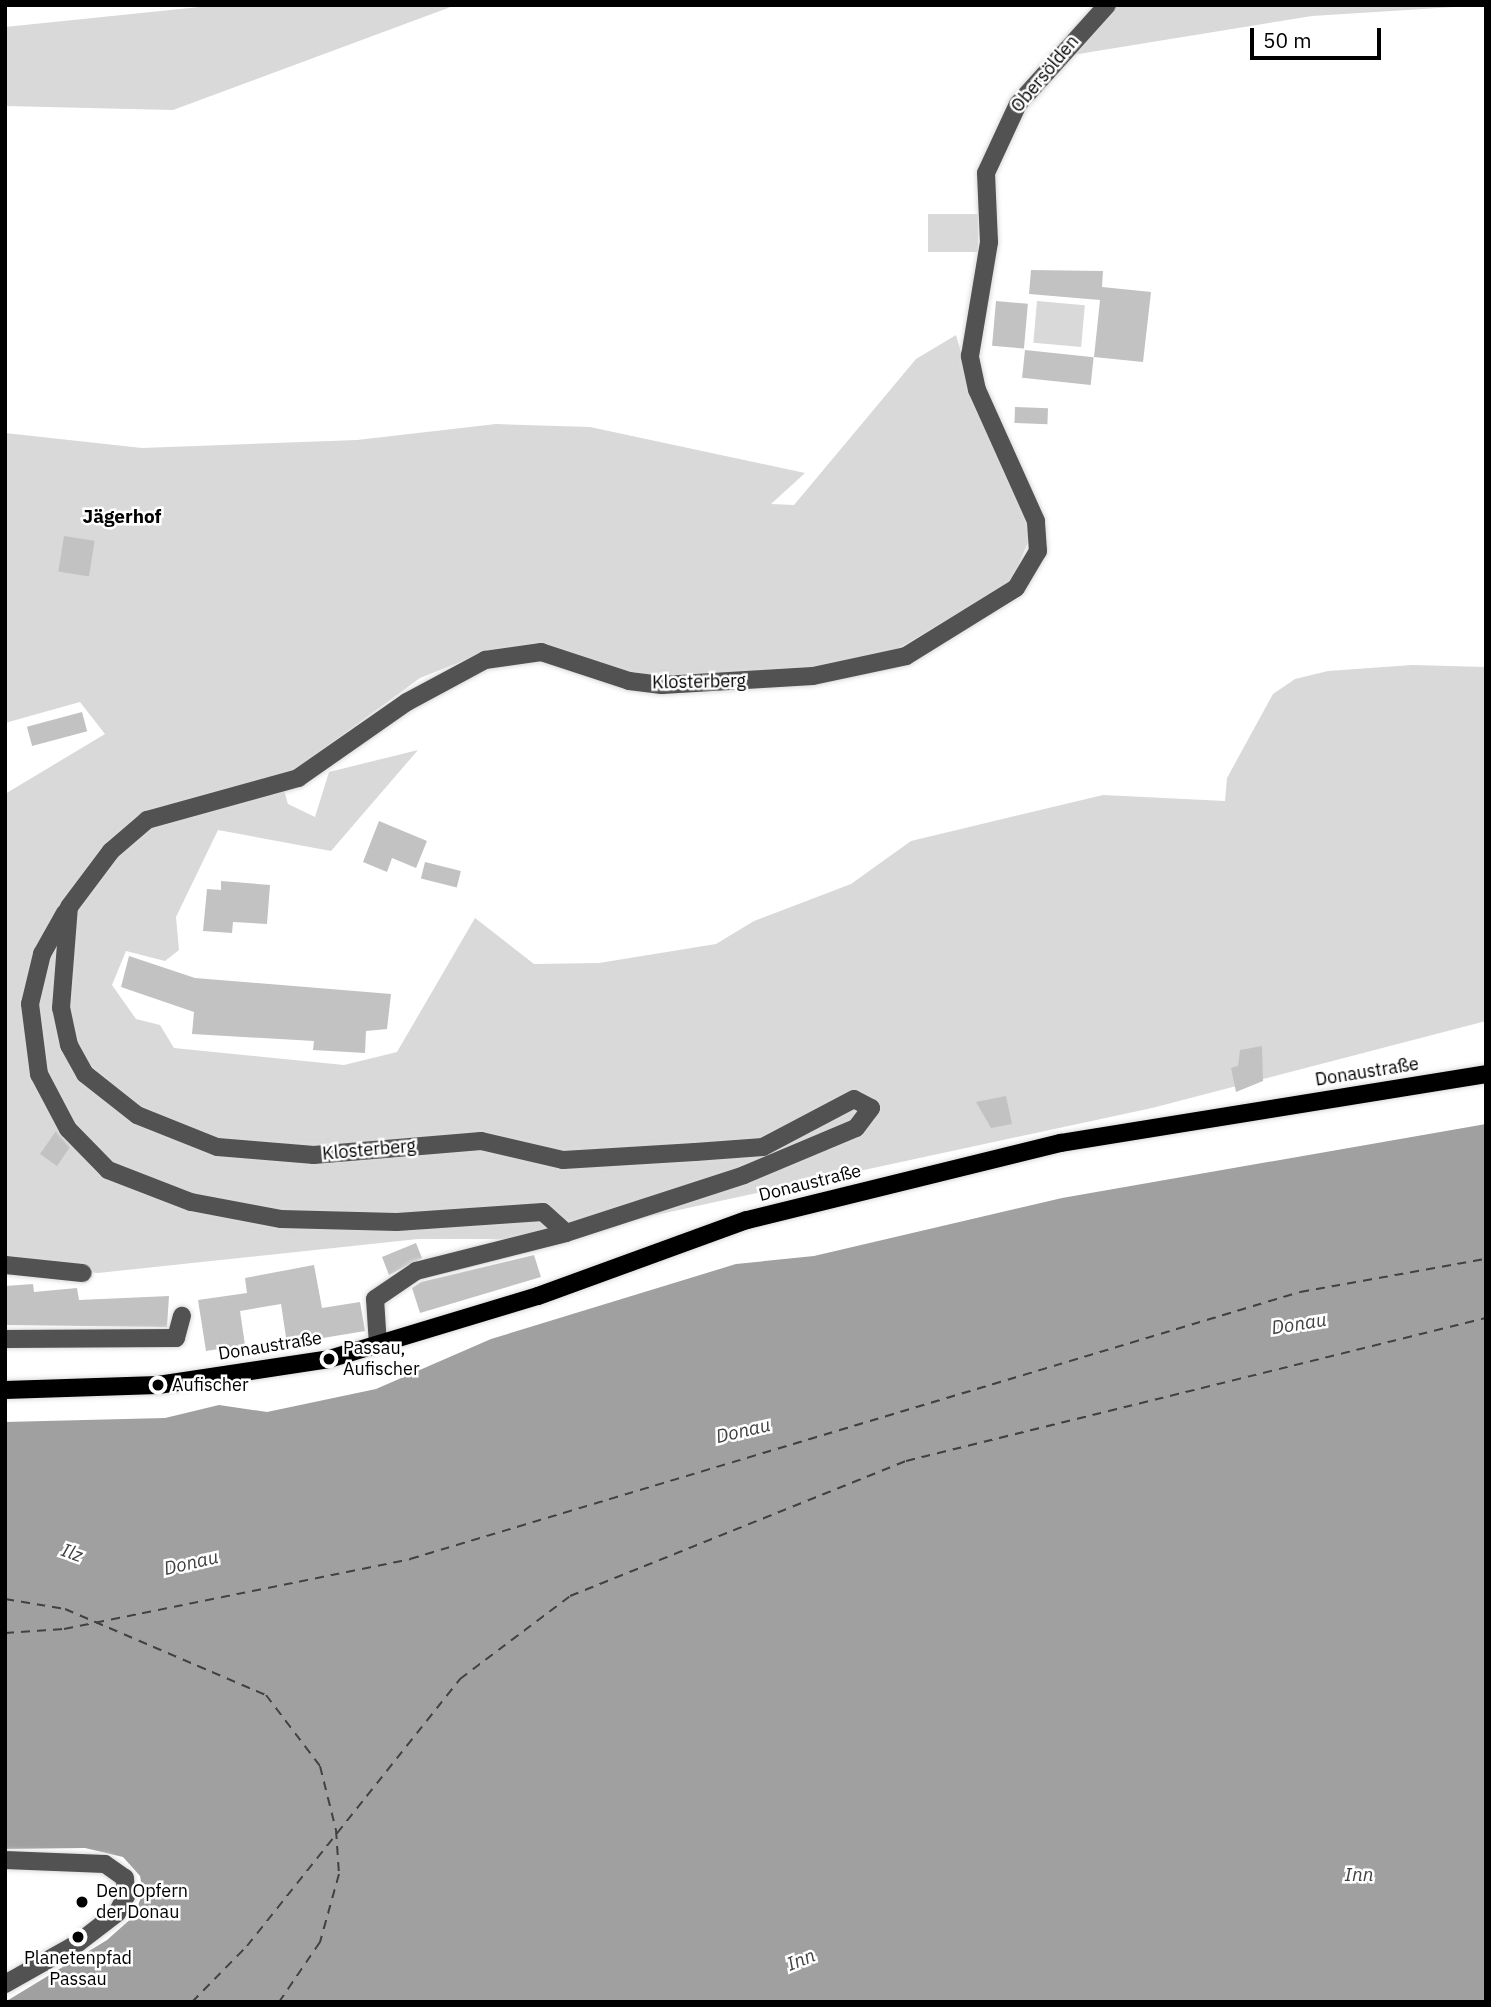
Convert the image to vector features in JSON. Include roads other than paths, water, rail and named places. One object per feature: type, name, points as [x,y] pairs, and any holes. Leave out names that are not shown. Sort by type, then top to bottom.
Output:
[{"type":"main road","name":"Donaustraße","points":[[5,1390],[158,1385],[378,1345],[538,1296],[747,1220],[1048,1146],[1486,1074]]},
{"type":"street","name":"Obersölden","points":[[972,314],[989,242],[986,173],[994,146],[1017,104],[1107,5]]},
{"type":"street","name":"Klosterberg","points":[[566,1233],[543,1212],[397,1222],[281,1219],[191,1202],[108,1170],[48,1100],[34,1043],[35,979],[69,907],[111,851],[147,820],[298,778],[407,702],[485,660],[541,652],[604,674],[662,685],[813,677],[906,656],[1001,600],[1028,575],[1038,538],[1026,490],[977,390],[970,356],[972,314]]},
{"type":"street","name":"Klosterberg","points":[[69,907],[61,1008],[69,1045],[85,1074],[137,1115],[218,1147],[314,1155],[481,1141],[563,1160],[682,1153],[763,1147],[854,1099],[871,1108],[856,1128],[775,1164],[566,1233],[416,1271],[384,1288],[372,1312],[378,1345]]},
{"type":"street","points":[[5,1265],[83,1273]]},
{"type":"street","points":[[5,1339],[176,1338],[182,1316]]},
{"type":"street","points":[[5,1860],[106,1864],[125,1878],[126,1896],[117,1913],[78,1943],[5,1984]]},
{"type":"water","points":[[1486,1124],[1486,2002],[5,2002],[107,1940],[134,1916],[143,1892],[140,1876],[123,1857],[85,1848],[5,1849],[5,1422],[165,1418],[219,1405],[267,1412],[376,1389],[491,1339],[736,1264],[814,1256],[1062,1198]]},
{"type":"place","name":"Passau, Aufischer","points":[[329,1359]]},
{"type":"place","name":"Aufischer","points":[[158,1385]]},
{"type":"place","name":"Den Opfern der Donau","points":[[82,1902]]},
{"type":"place","name":"Planetenpfad Passau","points":[[78,1937]]},
{"type":"district","name":"Jägerhof","points":[[122,517]]},
{"type":"water label","name":"Donau","points":[[1299,1324]]},
{"type":"water label","name":"Donau","points":[[743,1431]]},
{"type":"water label","name":"Ilz","points":[[72,1553]]},
{"type":"water label","name":"Donau","points":[[191,1563]]},
{"type":"water label","name":"Inn","points":[[1359,1875]]},
{"type":"water label","name":"Inn","points":[[801,1960]]}]
